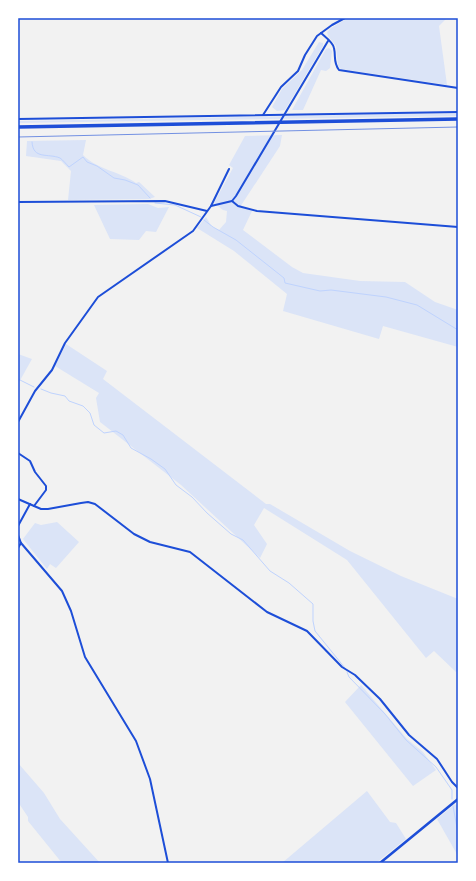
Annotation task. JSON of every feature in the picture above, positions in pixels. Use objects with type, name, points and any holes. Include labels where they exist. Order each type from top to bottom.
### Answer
[{"type":"highway","points":[[18,127],[458,119]]},
{"type":"street","points":[[263,115],[281,87],[298,71],[305,54],[316,36],[345,18]]},
{"type":"street","points":[[321,33],[334,47],[335,66],[339,70],[458,88]]},
{"type":"street","points":[[211,206],[232,201],[328,41]]},
{"type":"street","points":[[18,119],[458,112]]},
{"type":"street","points":[[18,422],[35,391],[52,370],[65,343],[100,296],[191,233],[211,206],[229,169]]},
{"type":"street","points":[[18,202],[165,201],[207,211]]},
{"type":"street","points":[[232,201],[238,206],[257,211],[458,226]]},
{"type":"street","points":[[18,453],[30,461],[35,472],[46,486],[46,490],[34,506]]},
{"type":"street","points":[[18,499],[41,509],[55,509],[88,502],[103,509],[134,534],[150,542],[190,552],[268,612],[307,631],[342,667],[355,675],[380,699],[409,735],[437,758],[452,782],[458,788]]},
{"type":"street","points":[[18,526],[30,504]]},
{"type":"street","points":[[18,537],[62,591],[71,611],[85,657],[136,741],[150,779],[168,863]]},
{"type":"street","points":[[18,548],[22,543]]},
{"type":"street","points":[[380,863],[458,798]]},
{"type":"shaded area","points":[[348,18],[447,18],[439,26],[447,85],[341,69],[338,66],[336,46],[328,36],[327,32]]},
{"type":"shaded area","points":[[319,42],[323,43],[323,46],[285,110],[277,111],[272,107],[282,89],[302,70]]},
{"type":"shaded area","points":[[329,48],[332,51],[330,68],[326,71],[321,70],[303,110],[292,110],[326,49]]},
{"type":"shaded area","points":[[458,113],[458,116],[18,123],[18,121]]},
{"type":"shaded area","points":[[282,135],[280,146],[240,207],[252,211],[243,230],[292,267],[303,273],[360,281],[405,282],[435,302],[458,310],[458,347],[383,326],[379,339],[283,311],[287,294],[234,251],[197,228],[206,217],[212,227],[219,230],[226,222],[227,211],[223,210],[214,203],[233,168],[229,165],[245,136]]},
{"type":"shaded area","points":[[86,140],[83,155],[89,160],[136,183],[139,182],[155,197],[149,199],[68,200],[71,171],[61,161],[26,156],[27,141]]},
{"type":"shaded area","points":[[148,204],[158,208],[169,207],[156,232],[146,231],[139,240],[110,239],[94,205]]},
{"type":"shaded area","points":[[66,344],[107,371],[103,379],[266,504],[270,504],[350,551],[401,576],[458,599],[458,670],[456,672],[434,651],[426,658],[347,560],[264,508],[254,525],[267,544],[260,558],[181,485],[100,422],[96,398],[99,393],[55,366]]},
{"type":"shaded area","points":[[18,354],[32,359],[18,384]]},
{"type":"shaded area","points":[[57,522],[79,542],[56,568],[50,564],[47,569],[23,539],[35,523],[41,525]]},
{"type":"shaded area","points":[[361,685],[407,739],[423,752],[436,770],[413,786],[345,702]]},
{"type":"shaded area","points":[[18,763],[44,793],[60,819],[100,863],[62,863],[28,821],[28,817],[18,802]]},
{"type":"shaded area","points":[[367,791],[390,822],[396,823],[406,839],[376,863],[282,863]]},
{"type":"shaded area","points":[[455,804],[458,807],[458,856],[437,819]]},
{"type":"waterway","points":[[32,142],[33,148],[38,154],[60,158],[69,167],[83,157],[87,162],[97,166],[114,178],[138,185],[150,198]]},
{"type":"waterway","points":[[155,203],[175,205],[201,217]]},
{"type":"waterway","points":[[204,220],[236,240],[284,278],[285,283],[320,291],[331,290],[386,297],[417,305],[458,330]]},
{"type":"waterway","points":[[18,379],[34,387]]},
{"type":"waterway","points":[[41,389],[65,396],[69,401],[83,406],[90,413],[94,425],[104,433],[116,431],[123,435],[131,448],[165,469],[176,485],[192,497],[207,513],[231,534],[243,540],[270,571],[289,583],[313,604],[313,621],[315,631],[345,668]]},
{"type":"waterway","points":[[347,672],[349,677],[385,714],[406,740],[436,767],[452,790],[452,799]]},
{"type":"waterway","points":[[453,806],[458,833]]},
{"type":"railway","points":[[18,137],[458,127]]}]
